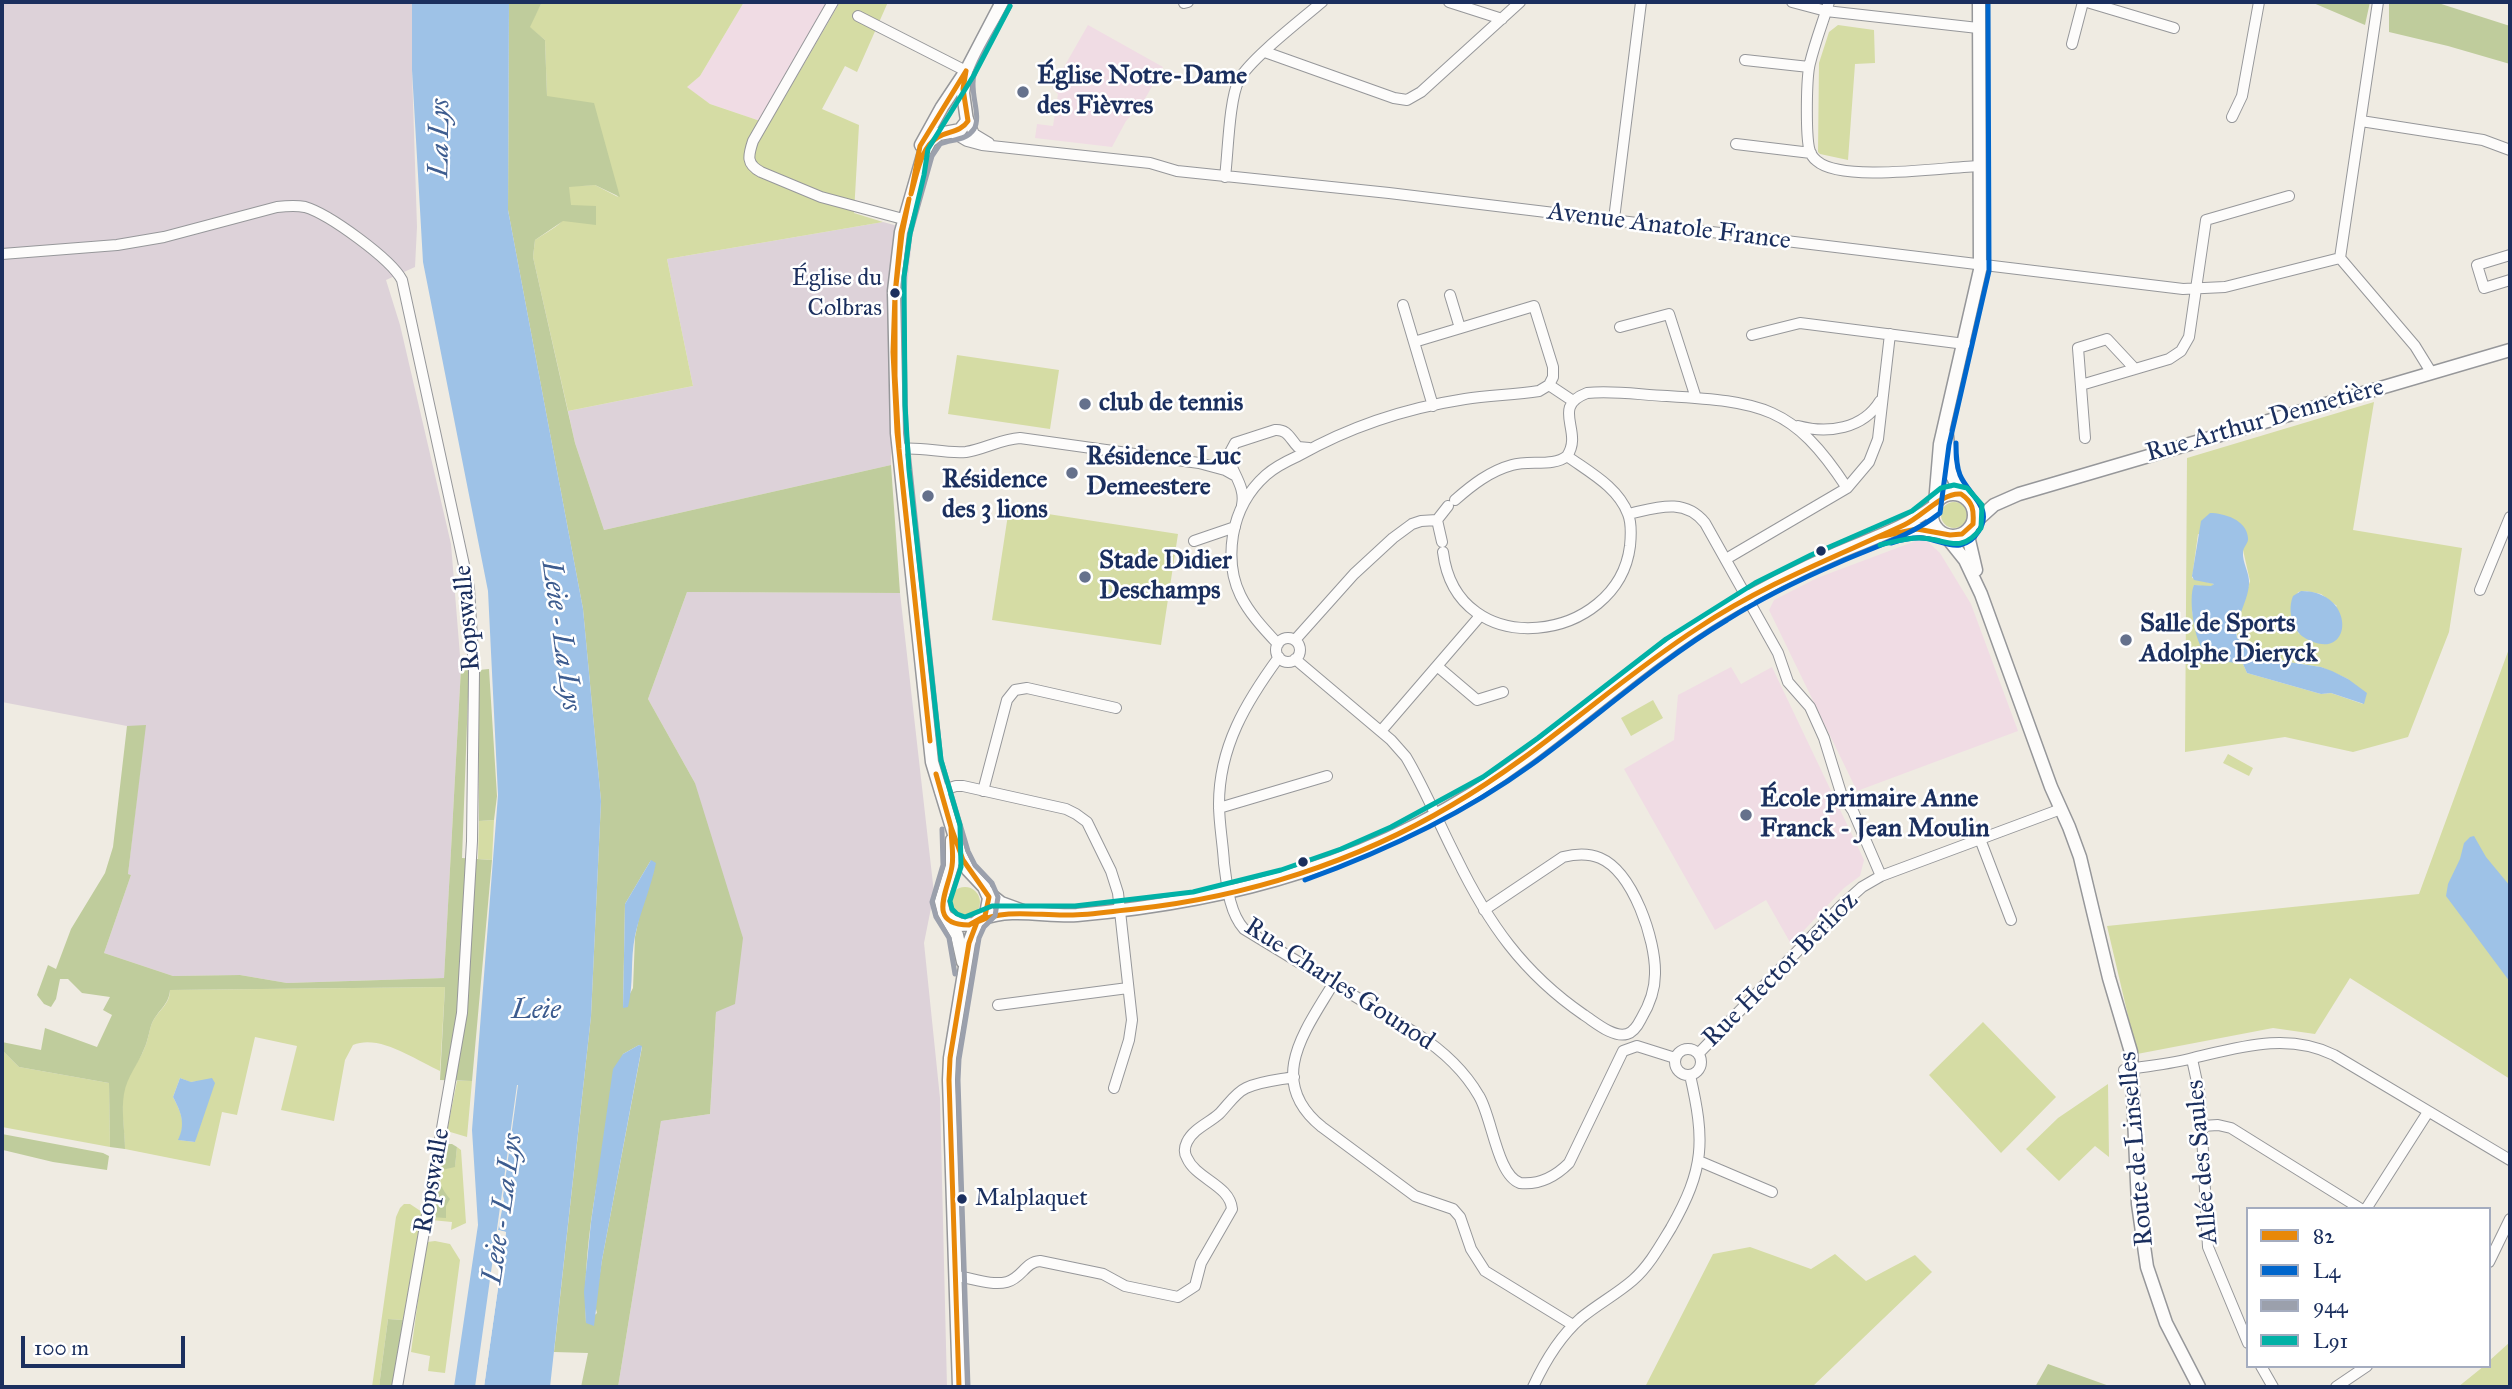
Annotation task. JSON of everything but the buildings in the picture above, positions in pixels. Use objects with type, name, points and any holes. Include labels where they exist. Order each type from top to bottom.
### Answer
[{"type":"street","points":[[833,2],[753,141],[749,161],[755,169],[821,197],[904,219]]},
{"type":"street","points":[[1002,2],[920,146],[897,256],[894,291],[898,449],[931,754],[940,791],[965,863],[978,881],[987,892],[1007,906],[1037,914]]},
{"type":"street","points":[[1225,177],[1236,87],[1244,72],[1322,2]]},
{"type":"street","points":[[1449,2],[1502,19]]},
{"type":"street","points":[[1265,52],[1394,98],[1407,100],[1422,92],[1520,2]]},
{"type":"street","points":[[1614,219],[1641,2]]},
{"type":"street","points":[[1791,2],[1978,28]]},
{"type":"street","points":[[1942,534],[1933,521],[1940,444],[1965,344],[1981,264],[1979,2]]},
{"type":"street","points":[[2072,44],[2085,2],[2174,28]]},
{"type":"street","points":[[2232,117],[2242,96],[2259,2]]},
{"type":"street","points":[[2378,2],[2340,258],[2406,335],[2431,372]]},
{"type":"street","points":[[1828,6],[1809,67],[1808,142],[1811,153],[1822,165],[1852,173],[1980,166]]},
{"type":"street","points":[[859,16],[965,71]]},
{"type":"street","points":[[1745,60],[1809,67]]},
{"type":"street","points":[[916,173],[930,141],[939,134],[962,129],[967,114],[963,93],[965,71]]},
{"type":"street","points":[[941,108],[955,102],[962,104],[975,135],[996,146]]},
{"type":"street","points":[[941,108],[940,124],[950,131]]},
{"type":"street","points":[[2361,121],[2483,140],[2510,150]]},
{"type":"street","name":"Avenue Anatole France","points":[[950,131],[974,144],[1150,163],[1177,171],[1614,219],[2195,289],[2225,287],[2340,258]]},
{"type":"street","points":[[1736,145],[1811,153]]},
{"type":"street","points":[[2081,385],[2172,357],[2183,349],[2190,333],[2206,220],[2289,196]]},
{"type":"street","name":"Ropswalle","points":[[2,254],[129,243],[164,237],[291,205],[307,208],[332,221],[382,257],[402,280],[469,588],[474,685],[472,841],[462,1013],[397,1387]]},
{"type":"street","points":[[2510,255],[2477,265],[2484,288],[2510,280]]},
{"type":"street","points":[[1450,295],[1460,328]]},
{"type":"street","points":[[1403,306],[1433,406]]},
{"type":"street","points":[[1240,510],[1259,482],[1273,469],[1313,447],[1381,420],[1433,406],[1477,397],[1539,391],[1549,385],[1553,377],[1553,366],[1534,306],[1414,342]]},
{"type":"street","points":[[1620,327],[1669,314],[1696,398]]},
{"type":"street","points":[[1752,335],[1800,323],[1965,344]]},
{"type":"street","points":[[1726,559],[1847,488],[1863,472],[1875,451],[1890,334]]},
{"type":"street","points":[[2085,438],[2078,348],[2107,339],[2134,369]]},
{"type":"street","name":"Rue Arthur Dennetière","points":[[1965,497],[1987,499],[2019,494],[2510,350]]},
{"type":"street","points":[[1549,385],[1573,401]]},
{"type":"street","points":[[1295,640],[1354,574],[1412,524],[1437,520],[1452,503],[1483,479],[1512,465],[1532,461],[1558,461],[1567,456],[1574,439],[1568,414],[1573,401],[1581,395],[1593,392],[1696,398],[1746,404],[1776,414],[1791,423],[1817,446],[1847,488]]},
{"type":"street","points":[[1791,423],[1820,429],[1855,424],[1870,415],[1882,396]]},
{"type":"street","points":[[1878,537],[1921,529],[1960,536],[1972,526],[1974,508],[1955,485],[1949,468],[1947,418]]},
{"type":"street","points":[[1199,463],[1217,459],[1238,441],[1275,429],[1285,431],[1297,447],[1313,447]]},
{"type":"street","points":[[898,449],[964,452],[1020,438],[1199,463],[1225,470],[1250,485],[1259,482]]},
{"type":"street","points":[[1287,461],[1293,454],[1291,438]]},
{"type":"street","points":[[1229,451],[1243,493],[1235,527],[1232,559],[1236,587],[1245,606],[1278,644]]},
{"type":"street","points":[[1437,520],[1450,583],[1462,601],[1480,616],[1509,626],[1530,629],[1566,621],[1596,604],[1617,582],[1627,560],[1631,535],[1628,514],[1612,490],[1567,456]]},
{"type":"street","name":"Rue Arthur Dennetière","points":[[1972,526],[1990,508],[2019,494]]},
{"type":"street","points":[[948,918],[960,925],[993,915],[1066,915],[1188,902],[1302,872],[1344,857],[1435,814],[1508,770],[1671,646],[1747,597],[1814,563],[1919,517],[1948,495],[1965,497]]},
{"type":"street","points":[[1628,514],[1669,506],[1685,508],[1697,514],[1705,523],[1780,657],[1788,682],[1806,701],[1823,735],[1841,793],[1853,811],[1881,876]]},
{"type":"street","points":[[2480,590],[2510,517]]},
{"type":"street","name":"Route de Linselles","points":[[1972,526],[1970,543],[1981,594]]},
{"type":"street","points":[[1194,541],[1235,527]]},
{"type":"street","name":"Route de Linselles","points":[[1942,534],[1965,560],[1981,594],[2077,849],[2111,986],[2128,1069],[2138,1204],[2145,1257],[2166,1323],[2199,1387]]},
{"type":"street","points":[[1381,731],[1480,616]]},
{"type":"street","points":[[1283,639],[1295,640],[1300,650],[1295,659],[1285,661],[1279,657],[1276,651],[1278,644],[1283,639]]},
{"type":"street","name":"Rue Charles Gounod","points":[[1279,657],[1250,697],[1234,730],[1223,771],[1219,808],[1229,893],[1236,917],[1244,929],[1424,1038],[1458,1068],[1484,1105],[1503,1165],[1515,1181],[1526,1184],[1543,1180],[1569,1163],[1623,1051],[1637,1045],[1675,1058]]},
{"type":"street","points":[[1295,659],[1381,731],[1406,757],[1484,910],[1522,963],[1556,995],[1605,1029],[1620,1035],[1633,1031],[1653,994],[1654,956],[1637,903],[1624,880],[1609,864],[1591,856],[1563,857],[1484,910]]},
{"type":"street","points":[[1437,666],[1477,700],[1503,692]]},
{"type":"street","points":[[983,791],[1007,700],[1015,691],[1027,688],[1116,708]]},
{"type":"street","points":[[1219,808],[1327,776]]},
{"type":"street","points":[[940,791],[956,786],[1066,810],[1083,818],[1092,828],[1115,883],[1128,988],[1131,1030],[1114,1088]]},
{"type":"street","name":"Rue Hector Berlioz","points":[[1699,1054],[1862,887],[1881,876],[2061,809]]},
{"type":"street","points":[[951,826],[952,866],[941,904],[960,943],[964,979]]},
{"type":"street","points":[[1980,839],[2011,920]]},
{"type":"street","points":[[944,889],[959,878],[978,881]]},
{"type":"street","points":[[959,1387],[948,1080],[969,943],[989,906],[987,892]]},
{"type":"street","points":[[1333,984],[1298,1045],[1293,1063],[1302,1103],[1319,1124],[1415,1196],[1457,1212],[1471,1249],[1485,1271],[1573,1325]]},
{"type":"street","points":[[998,1005],[1128,988]]},
{"type":"street","points":[[2128,1069],[2192,1059],[2262,1043],[2288,1042],[2309,1045],[2334,1055],[2510,1160]]},
{"type":"street","points":[[1685,1048],[1699,1054],[1701,1065],[1698,1071],[1690,1075],[1679,1071],[1675,1064],[1678,1052],[1685,1048]]},
{"type":"street","name":"Allée des Saules","points":[[2192,1059],[2200,1096],[2208,1247],[2246,1338]]},
{"type":"street","name":"Route de Linselles","points":[[2128,1069],[2129,1190],[2134,1239],[2157,1322],[2191,1387]]},
{"type":"street","points":[[1533,1387],[1550,1353],[1573,1325],[1631,1282],[1649,1263],[1688,1196],[1699,1161],[1701,1130],[1690,1075]]},
{"type":"street","points":[[956,1276],[991,1283],[1008,1282],[1031,1263],[1040,1261],[1100,1273],[1122,1285],[1167,1296],[1178,1297],[1186,1294],[1196,1283],[1201,1263],[1233,1209],[1225,1194],[1191,1164],[1185,1148],[1189,1139],[1244,1089],[1294,1077]]},
{"type":"street","points":[[2365,1207],[2428,1112]]},
{"type":"street","points":[[2202,1126],[2231,1128],[2361,1207]]},
{"type":"street","points":[[1699,1161],[1772,1192]]},
{"type":"street","points":[[2491,1258],[2510,1219]]},
{"type":"street","points":[[2262,1368],[2273,1387]]},
{"type":"street","points":[[2336,1387],[2364,1368]]},
{"type":"shaded area","points":[[2,2],[412,2],[417,227],[415,267],[386,280],[400,325],[451,544],[461,668],[444,978],[287,983],[240,975],[173,976],[104,953],[131,875],[128,874],[145,726],[127,726],[2,702]]},
{"type":"shaded area","points":[[744,2],[840,2],[769,124],[710,104],[686,87],[700,76]]},
{"type":"shaded area","points":[[1088,25],[1163,67],[1142,104],[1126,121],[1112,147],[1035,138],[1037,124],[1053,126],[1058,94],[1052,88]]},
{"type":"shaded area","points":[[883,222],[913,230],[905,306],[891,305],[891,465],[604,530],[575,443],[568,411],[693,386],[667,259]]},
{"type":"shaded area","points":[[1921,539],[1940,553],[1971,604],[2018,731],[1857,791],[1769,610],[1774,600],[1817,578]]},
{"type":"shaded area","points":[[687,592],[900,593],[934,893],[924,943],[940,1098],[947,1387],[618,1387],[661,1121],[710,1114],[716,1012],[695,783],[648,699]]},
{"type":"shaded area","name":"École primaire Anne Franck - Jean Moulin","points":[[1731,667],[1741,684],[1772,667],[1864,860],[1860,876],[1844,888],[1791,944],[1766,900],[1715,930],[1624,769],[1674,740],[1678,695]]},
{"type":"green space","points":[[509,2],[542,2],[530,27],[545,40],[547,96],[594,103],[620,197],[595,185],[569,187],[571,205],[596,206],[596,225],[563,221],[535,240],[533,257],[575,443],[604,530],[891,465],[900,593],[687,592],[648,699],[695,783],[743,938],[735,1004],[716,1012],[710,1114],[661,1121],[618,1387],[581,1387],[588,1353],[554,1352],[591,1016],[601,801],[583,609],[508,210]],"holes":[[[651,860],[635,937],[633,988],[623,1007],[625,904]],[[639,1045],[642,1047],[602,1260],[595,1305],[597,1313],[586,1323],[587,1255],[603,1154],[623,1054]]]},
{"type":"green space","points":[[542,2],[744,2],[700,76],[687,87],[710,104],[769,124],[840,2],[888,2],[857,72],[845,66],[822,109],[859,125],[854,213],[883,222],[667,259],[693,386],[568,411],[533,257],[535,240],[558,225],[567,214],[568,186],[595,185],[618,197],[547,97],[545,40],[529,27]]},
{"type":"green space","points":[[2311,2],[2370,2],[2365,25]]},
{"type":"green space","points":[[2389,2],[2435,2],[2510,26],[2510,64],[2389,32]]},
{"type":"green space","points":[[1838,25],[1874,30],[1875,63],[1855,64],[1848,160],[1818,152],[1819,63],[1829,32]]},
{"type":"green space","points":[[957,355],[1059,370],[1050,429],[948,414]]},
{"type":"green space","points":[[2374,402],[2353,530],[2462,548],[2449,632],[2408,737],[2353,752],[2285,737],[2185,752],[2187,458]],"holes":[[[2198,534],[2243,550],[2250,581],[2237,624],[2237,638],[2270,657],[2321,667],[2348,679],[2363,704],[2331,693],[2321,694],[2247,673],[2243,664],[2196,628],[2192,612],[2194,585],[2211,587],[2214,584],[2192,578]],[[2298,592],[2321,594],[2337,606],[2299,634],[2291,616]]]},
{"type":"green space","points":[[1954,502],[1963,506],[1967,515],[1963,524],[1954,528],[1945,524],[1941,515],[1945,506]]},
{"type":"green space","name":"Stade Didier Deschamps","points":[[1009,508],[1178,534],[1161,645],[992,620]]},
{"type":"green space","points":[[2510,646],[2510,1079],[2350,978],[2315,1034],[2273,1028],[2137,1054],[2107,926],[2419,894]]},
{"type":"green space","points":[[461,668],[469,670],[462,858],[492,860],[472,1081],[440,1080],[445,987],[170,990],[168,1000],[152,1023],[142,1055],[125,1088],[125,1149],[110,1147],[109,1083],[19,1067],[2,1050],[2,1042],[41,1050],[45,1028],[97,1047],[112,1015],[103,1010],[110,997],[82,993],[68,979],[60,979],[56,999],[51,1007],[44,1004],[37,995],[48,965],[56,969],[71,929],[105,873],[113,847],[127,726],[146,725],[128,874],[131,875],[104,953],[173,976],[240,975],[287,983],[444,978]]},
{"type":"green space","points":[[489,669],[497,796],[494,820],[479,821],[479,670]]},
{"type":"green space","points":[[1653,700],[1663,718],[1631,736],[1621,718]]},
{"type":"green space","points":[[2228,754],[2253,768],[2249,776],[2223,763]]},
{"type":"green space","points":[[494,820],[492,860],[478,859],[479,821]]},
{"type":"green space","points":[[965,887],[976,891],[980,902],[976,913],[965,917],[954,913],[950,902],[954,891]]},
{"type":"green space","points":[[445,987],[440,1071],[386,1045],[353,1045],[345,1060],[334,1121],[281,1110],[297,1046],[255,1037],[237,1115],[222,1112],[210,1166],[125,1149],[125,1086],[145,1046],[152,1023],[168,1000],[170,990]],"holes":[[[180,1078],[190,1082],[203,1081],[195,1142],[179,1140],[182,1118],[173,1097]]]},
{"type":"green space","points":[[1983,1022],[2056,1097],[2001,1153],[1929,1075]]},
{"type":"green space","points":[[2,1050],[19,1067],[109,1083],[110,1147],[2,1127]]},
{"type":"green space","points":[[457,1081],[472,1081],[467,1137],[447,1131]]},
{"type":"green space","points":[[2108,1084],[2109,1157],[2095,1146],[2059,1181],[2026,1149],[2058,1118]]},
{"type":"green space","points":[[2,1134],[103,1153],[109,1156],[107,1170],[53,1162],[3,1150]]},
{"type":"green space","points":[[446,1144],[457,1147],[455,1167],[442,1170],[440,1178],[450,1199],[446,1206],[446,1218],[431,1217],[442,1151]]},
{"type":"green space","points":[[457,1147],[461,1150],[466,1223],[451,1230],[452,1222],[431,1220],[431,1217],[446,1217],[441,1176],[442,1170],[455,1166]]},
{"type":"green space","points":[[404,1204],[410,1204],[422,1212],[403,1320],[388,1319],[379,1387],[372,1387],[396,1217]]},
{"type":"green space","points":[[427,1242],[450,1244],[460,1260],[445,1373],[428,1371],[430,1356],[411,1352],[425,1248]]},
{"type":"green space","points":[[1750,1247],[1811,1269],[1835,1254],[1866,1281],[1915,1255],[1932,1272],[1812,1387],[1645,1387],[1713,1254]]},
{"type":"green space","points":[[388,1319],[403,1320],[392,1387],[379,1387]]},
{"type":"green space","points":[[2510,1342],[2510,1387],[2458,1387],[2482,1368],[2491,1368],[2491,1359]]},
{"type":"green space","points":[[2048,1364],[2112,1387],[2035,1387]]},
{"type":"water","name":"Leie","points":[[412,2],[509,2],[508,210],[583,609],[601,801],[591,1016],[550,1387],[484,1387],[506,1232],[498,1230],[518,1085],[476,1387],[454,1387],[478,1225],[472,1130],[498,795],[488,591],[423,262],[412,70]]},
{"type":"water","points":[[2210,513],[2234,519],[2244,526],[2247,532],[2248,540],[2243,556],[2249,584],[2237,624],[2237,638],[2270,657],[2321,667],[2348,679],[2367,693],[2364,704],[2331,693],[2321,694],[2247,673],[2243,664],[2224,661],[2206,653],[2198,640],[2193,620],[2192,591],[2194,585],[2214,584],[2194,580],[2192,576],[2201,521]]},
{"type":"water","points":[[2301,591],[2319,594],[2332,601],[2342,623],[2341,634],[2335,641],[2325,644],[2311,641],[2297,630],[2291,615],[2291,604],[2293,596]]},
{"type":"water","points":[[2474,836],[2486,857],[2510,886],[2510,982],[2446,896],[2464,843]]},
{"type":"water","points":[[651,860],[656,863],[635,936],[628,1007],[623,1008],[625,904]]},
{"type":"water","points":[[642,1046],[602,1260],[594,1326],[586,1323],[584,1292],[613,1069],[623,1054]]},
{"type":"water","points":[[180,1078],[191,1082],[212,1078],[215,1083],[195,1142],[178,1140],[182,1118],[173,1097]]},
{"type":"pier","points":[[518,1085],[498,1230],[506,1232],[484,1387],[475,1387]],"holes":[[[500,1234],[502,1235],[480,1387]]]},
{"type":"transit line","name":"L4","points":[[1305,880],[1393,844],[1478,800],[1556,747],[1701,636],[1754,604],[1840,562],[1905,535],[1940,513],[1949,445],[1989,271],[1988,2]]},
{"type":"transit line","name":"944","points":[[968,1387],[959,1059],[979,938],[984,927],[995,916],[998,897],[992,883],[975,865],[968,851],[941,760],[906,432],[903,284],[910,234],[932,156],[940,144],[963,138],[974,129],[977,117],[974,75],[985,49],[1010,6]]},
{"type":"transit line","name":"L91","points":[[1010,6],[974,75],[928,149],[904,277],[905,405],[909,470],[941,760],[960,825],[961,867],[950,901],[957,914],[965,917],[992,906],[1075,906],[1193,892],[1281,870],[1341,849],[1391,827],[1483,777],[1666,639],[1755,583],[1811,555],[1912,511],[1941,488],[1954,485],[1967,488],[1982,505],[1981,528],[1966,541],[1952,544],[1914,538],[1880,545]]},
{"type":"transit line","name":"82","points":[[911,194],[920,146],[966,71]]},
{"type":"transit line","name":"82","points":[[911,194],[927,148],[938,137],[958,129],[968,121],[963,89],[966,71]]},
{"type":"transit line","name":"82","points":[[895,294],[901,232],[909,199]]},
{"type":"transit line","name":"82","points":[[895,294],[909,199]]},
{"type":"transit line","name":"82","points":[[895,294],[895,376],[899,449],[930,741]]},
{"type":"transit line","name":"82","points":[[895,294],[893,352],[897,432],[930,741]]},
{"type":"transit line","name":"L4","points":[[1891,543],[1919,538],[1960,545],[1976,534],[1982,523],[1982,509],[1960,475],[1956,443]]},
{"type":"transit line","name":"82","points":[[959,1387],[949,1080],[950,1058],[969,943],[977,922],[999,915],[1094,914],[1218,896],[1299,874],[1378,844],[1452,805],[1516,764],[1667,649],[1723,612],[1799,572],[1904,525],[1954,494],[1961,494],[1972,507],[1973,524],[1962,534],[1950,535],[1917,529],[1878,537]]},
{"type":"transit line","name":"82","points":[[936,774],[951,827]]},
{"type":"transit line","name":"82","points":[[936,774],[951,827]]},
{"type":"transit line","name":"82","points":[[951,827],[963,860],[989,897],[985,916],[969,925],[947,919],[943,912],[944,895],[953,861],[951,827]]},
{"type":"transit line","name":"944","points":[[942,829],[943,865],[932,902],[936,917],[949,938],[955,974]]},
{"type":"place","name":"Église Notre-Dame des Fièvres","points":[[1023,92]]},
{"type":"place","name":"Église du Colbras","points":[[895,293]]},
{"type":"place","name":"club de tennis","points":[[1085,404]]},
{"type":"place","name":"Résidence Luc Demeestere","points":[[1072,473]]},
{"type":"place","name":"Résidence des 3 lions","points":[[928,496]]},
{"type":"place","name":"Stade Didier Deschamps","points":[[1085,577]]},
{"type":"place","name":"Salle de Sports Adolphe Dieryck","points":[[2126,640]]},
{"type":"place","name":"École primaire Anne Franck - Jean Moulin","points":[[1746,815]]},
{"type":"place","name":"Malplaquet","points":[[962,1199]]},
{"type":"water label","name":"La Lys","points":[[441,138]]},
{"type":"water label","name":"Leie - La Lys","points":[[560,636]]},
{"type":"water label","name":"Leie - La Lys","points":[[504,1209]]}]
